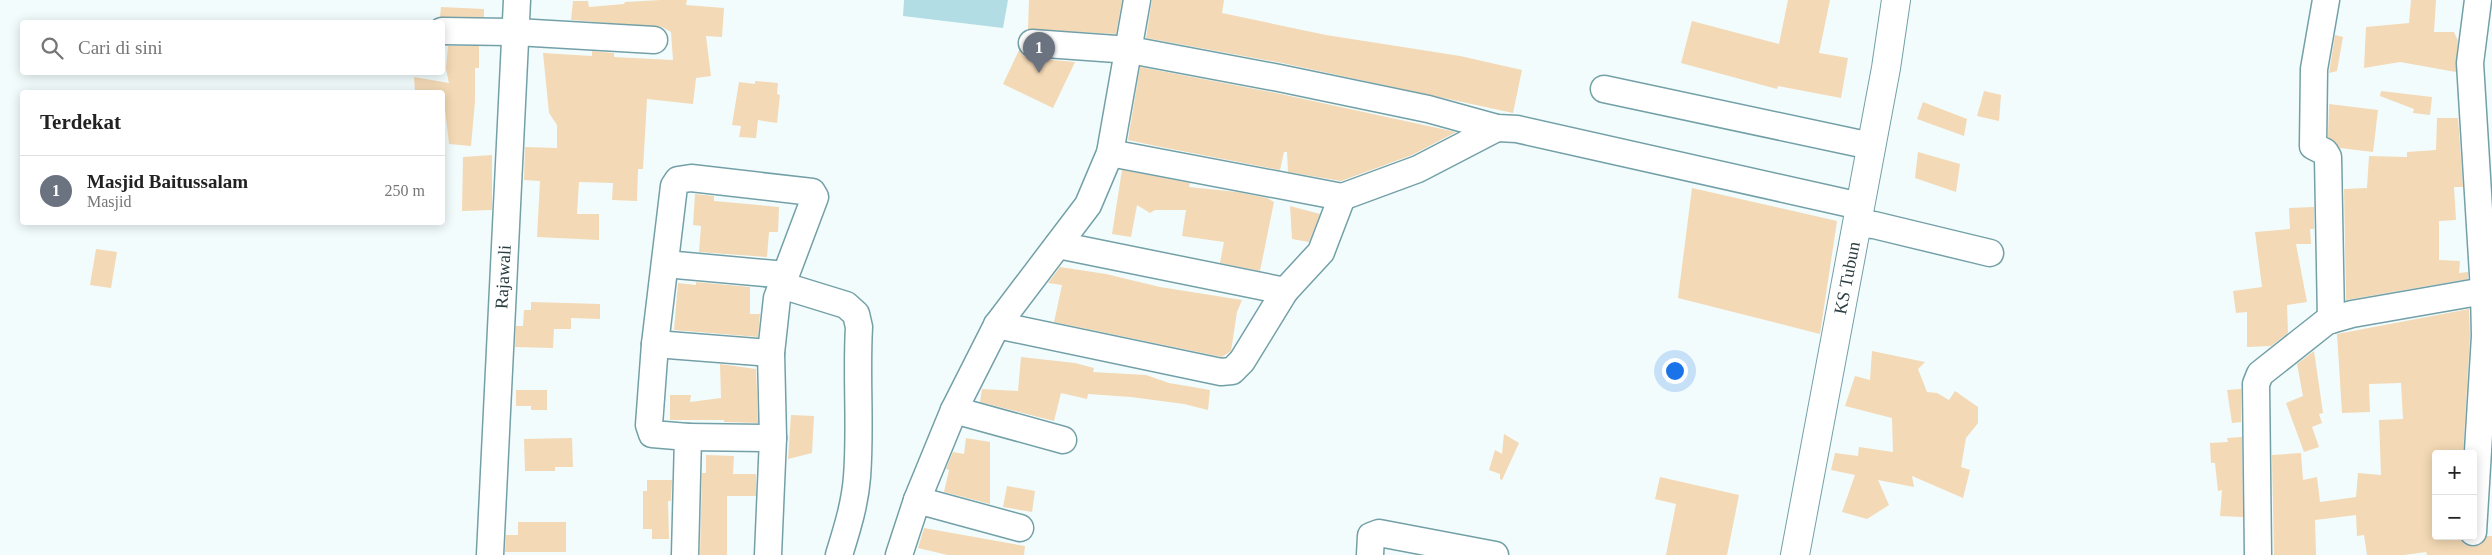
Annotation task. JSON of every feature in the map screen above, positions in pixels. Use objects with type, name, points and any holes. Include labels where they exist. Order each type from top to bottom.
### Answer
[{"type":"main road","name":"KS Tubun","points":[[1795,555],[1872,146],[1896,0]]},
{"type":"street","name":"Rajawali","points":[[490,555],[517,0]]},
{"type":"street","points":[[899,555],[917,500],[954,410],[997,325],[1088,205],[1110,153],[1138,0]]},
{"type":"street","points":[[2326,0],[2314,69],[2313,146],[2324,152],[2328,157],[2331,320]]},
{"type":"street","points":[[2476,495],[2488,337],[2470,63],[2481,12]]},
{"type":"street","points":[[445,31],[516,32],[654,40]]},
{"type":"street","points":[[1032,44],[1130,50],[1419,107],[1497,128],[1517,129],[1859,215],[1874,225],[1990,253]]},
{"type":"street","points":[[1604,89],[1872,146]]},
{"type":"street","points":[[1110,153],[1342,197],[1418,169],[1497,128]]},
{"type":"street","points":[[768,555],[773,438],[771,353],[777,298],[815,200],[814,193],[705,178],[683,178],[678,180],[674,186],[655,344],[650,429],[652,434],[688,438],[773,438]]},
{"type":"street","points":[[997,325],[1220,372],[1232,371],[1242,361],[1285,291],[1321,252],[1342,197]]},
{"type":"street","points":[[1058,245],[1285,291]]},
{"type":"street","points":[[665,264],[784,280],[846,305],[856,314],[859,327],[860,406],[857,477],[853,508],[839,555]]},
{"type":"street","points":[[2258,555],[2256,384],[2260,374],[2317,328],[2331,320],[2352,314],[2484,291]]},
{"type":"street","points":[[655,344],[771,353]]},
{"type":"street","points":[[954,410],[1063,440]]},
{"type":"street","points":[[685,555],[688,438]]},
{"type":"street","points":[[917,500],[1020,528]]},
{"type":"street","points":[[1370,555],[1371,536],[1379,533],[1495,555]]},
{"type":"street","points":[[2472,555],[2473,540]]},
{"type":"shaded area","points":[[904,0],[1008,0],[1003,28],[903,16]]},
{"type":"building","points":[[661,0],[687,0],[686,5],[724,8],[722,37],[706,36],[711,76],[696,78],[693,104],[647,99],[643,169],[638,169],[637,201],[612,200],[613,183],[579,182],[577,214],[599,214],[599,240],[537,237],[540,181],[524,180],[525,147],[557,148],[557,125],[549,113],[543,53],[592,56],[592,51],[614,53],[614,57],[673,60],[671,32],[662,27],[571,20],[573,1],[588,1],[589,7]]},
{"type":"building","points":[[1029,0],[1122,0],[1116,34],[1028,29]]},
{"type":"building","points":[[1152,0],[1224,0],[1222,13],[1326,35],[1460,56],[1522,70],[1513,113],[1282,63],[1146,38]]},
{"type":"building","points":[[1788,0],[1830,0],[1819,53],[1848,58],[1841,98],[1778,86],[1777,89],[1681,63],[1692,21],[1779,44]]},
{"type":"building","points":[[2411,0],[2436,0],[2434,32],[2454,32],[2458,41],[2456,72],[2400,62],[2364,68],[2366,27],[2409,23]]},
{"type":"building","points":[[441,7],[484,9],[484,17],[440,17]]},
{"type":"building","points":[[2335,35],[2343,37],[2337,71],[2329,73]]},
{"type":"building","points":[[448,46],[479,46],[479,68],[475,68],[475,101],[471,146],[449,144],[445,90],[415,90],[414,77],[449,83],[446,69]]},
{"type":"building","points":[[1019,50],[1023,55],[1030,58],[1075,62],[1053,108],[1003,84]]},
{"type":"building","points":[[1140,67],[1276,93],[1456,132],[1412,155],[1341,181],[1288,172],[1287,152],[1284,152],[1280,170],[1156,146],[1128,140]]},
{"type":"building","points":[[755,81],[778,83],[777,94],[780,95],[777,123],[758,120],[756,138],[739,137],[741,126],[732,125],[739,82],[755,84]]},
{"type":"building","points":[[1984,91],[2001,95],[1999,121],[1977,116]]},
{"type":"building","points":[[2381,91],[2432,97],[2430,115],[2413,113],[2414,109],[2380,96]]},
{"type":"building","points":[[1923,102],[1967,119],[1964,136],[1917,119]]},
{"type":"building","points":[[2329,104],[2378,110],[2373,152],[2340,148],[2328,137]]},
{"type":"building","points":[[2437,118],[2458,118],[2463,187],[2454,187],[2456,220],[2439,221],[2439,260],[2460,261],[2459,273],[2468,272],[2468,279],[2346,300],[2344,189],[2367,188],[2369,156],[2407,157],[2407,152],[2436,150]]},
{"type":"building","points":[[1918,152],[1960,164],[1956,192],[1915,178]]},
{"type":"building","points":[[492,155],[492,210],[462,211],[463,157]]},
{"type":"building","points":[[1122,170],[1190,183],[1189,187],[1237,192],[1267,198],[1274,202],[1260,271],[1220,263],[1224,242],[1182,236],[1186,210],[1155,210],[1150,213],[1137,205],[1131,237],[1112,234]]},
{"type":"building","points":[[1692,188],[1837,221],[1820,334],[1678,298]]},
{"type":"building","points":[[695,194],[714,196],[714,201],[779,207],[778,232],[769,232],[767,257],[699,252],[701,226],[693,225]]},
{"type":"building","points":[[1290,206],[1320,214],[1309,242],[1292,239]]},
{"type":"building","points":[[2314,207],[2314,229],[2310,229],[2311,244],[2296,244],[2307,302],[2287,305],[2288,333],[2271,346],[2247,347],[2247,312],[2236,313],[2233,291],[2262,287],[2255,232],[2290,229],[2289,208]]},
{"type":"building","points":[[96,249],[117,252],[111,288],[90,285]]},
{"type":"building","points":[[1060,267],[1106,274],[1160,287],[1242,300],[1237,312],[1231,351],[1222,357],[1054,322],[1062,285],[1048,283]]},
{"type":"building","points":[[696,282],[750,287],[750,314],[760,314],[758,337],[674,330],[678,283],[696,285]]},
{"type":"building","points":[[531,302],[600,304],[600,319],[571,318],[571,329],[554,329],[553,348],[515,347],[516,326],[523,326],[524,310],[531,310]]},
{"type":"building","points":[[2469,309],[2470,336],[2463,450],[2432,450],[2432,540],[2462,540],[2464,544],[2473,547],[2480,545],[2487,536],[2492,536],[2492,555],[2427,555],[2426,552],[2404,555],[2367,555],[2364,535],[2357,536],[2356,515],[2315,520],[2316,555],[2274,555],[2272,455],[2301,453],[2303,480],[2317,477],[2320,502],[2356,497],[2358,473],[2381,475],[2379,420],[2403,419],[2401,383],[2369,384],[2370,412],[2342,413],[2337,334]]},
{"type":"building","points":[[1872,351],[1925,362],[1918,369],[1927,392],[1937,393],[1949,400],[1955,391],[1978,407],[1978,423],[1966,438],[1961,467],[1970,470],[1963,498],[1912,476],[1914,487],[1878,480],[1889,505],[1867,519],[1842,512],[1855,475],[1831,470],[1835,453],[1858,456],[1859,447],[1893,452],[1892,418],[1845,406],[1855,376],[1870,380]]},
{"type":"building","points":[[2314,351],[2323,413],[2319,414],[2322,423],[2312,427],[2319,447],[2304,452],[2286,403],[2303,396],[2297,364]]},
{"type":"building","points":[[1021,357],[1075,363],[1094,368],[1093,372],[1146,375],[1169,383],[1210,390],[1208,410],[1184,404],[1131,397],[1088,394],[1087,399],[1061,393],[1054,421],[980,402],[982,389],[1018,391]]},
{"type":"building","points":[[720,364],[756,369],[758,423],[724,422],[724,420],[670,420],[670,395],[691,395],[690,402],[721,398]]},
{"type":"building","points":[[2241,389],[2241,422],[2232,423],[2227,390]]},
{"type":"building","points":[[516,390],[547,390],[547,410],[531,410],[531,406],[516,406]]},
{"type":"building","points":[[791,415],[814,416],[812,453],[788,459]]},
{"type":"building","points":[[1504,434],[1519,443],[1502,480],[1500,479],[1500,474],[1489,470],[1495,450],[1502,454]]},
{"type":"building","points":[[2242,437],[2243,517],[2220,516],[2222,490],[2218,491],[2215,463],[2211,463],[2210,443],[2228,442],[2227,438]]},
{"type":"building","points":[[572,438],[573,467],[555,467],[555,471],[525,471],[524,439]]},
{"type":"building","points":[[966,438],[990,442],[990,504],[944,492],[949,470],[946,469],[953,452],[964,454]]},
{"type":"building","points":[[706,455],[734,456],[733,474],[756,474],[756,496],[727,496],[727,555],[700,555],[702,473],[706,473]]},
{"type":"building","points":[[1660,477],[1739,495],[1727,555],[1666,555],[1676,504],[1655,499]]},
{"type":"building","points":[[647,480],[672,480],[671,501],[668,501],[669,539],[652,539],[652,529],[643,529],[643,491],[647,491]]},
{"type":"building","points":[[1007,486],[1035,491],[1032,512],[1003,507]]},
{"type":"building","points":[[518,522],[566,522],[566,552],[505,552],[506,535],[518,535]]},
{"type":"building","points":[[924,528],[1025,546],[1024,555],[948,555],[918,548]]},
{"type":"place","name":"Masjid Baitussalam","points":[[1039,73]]}]
